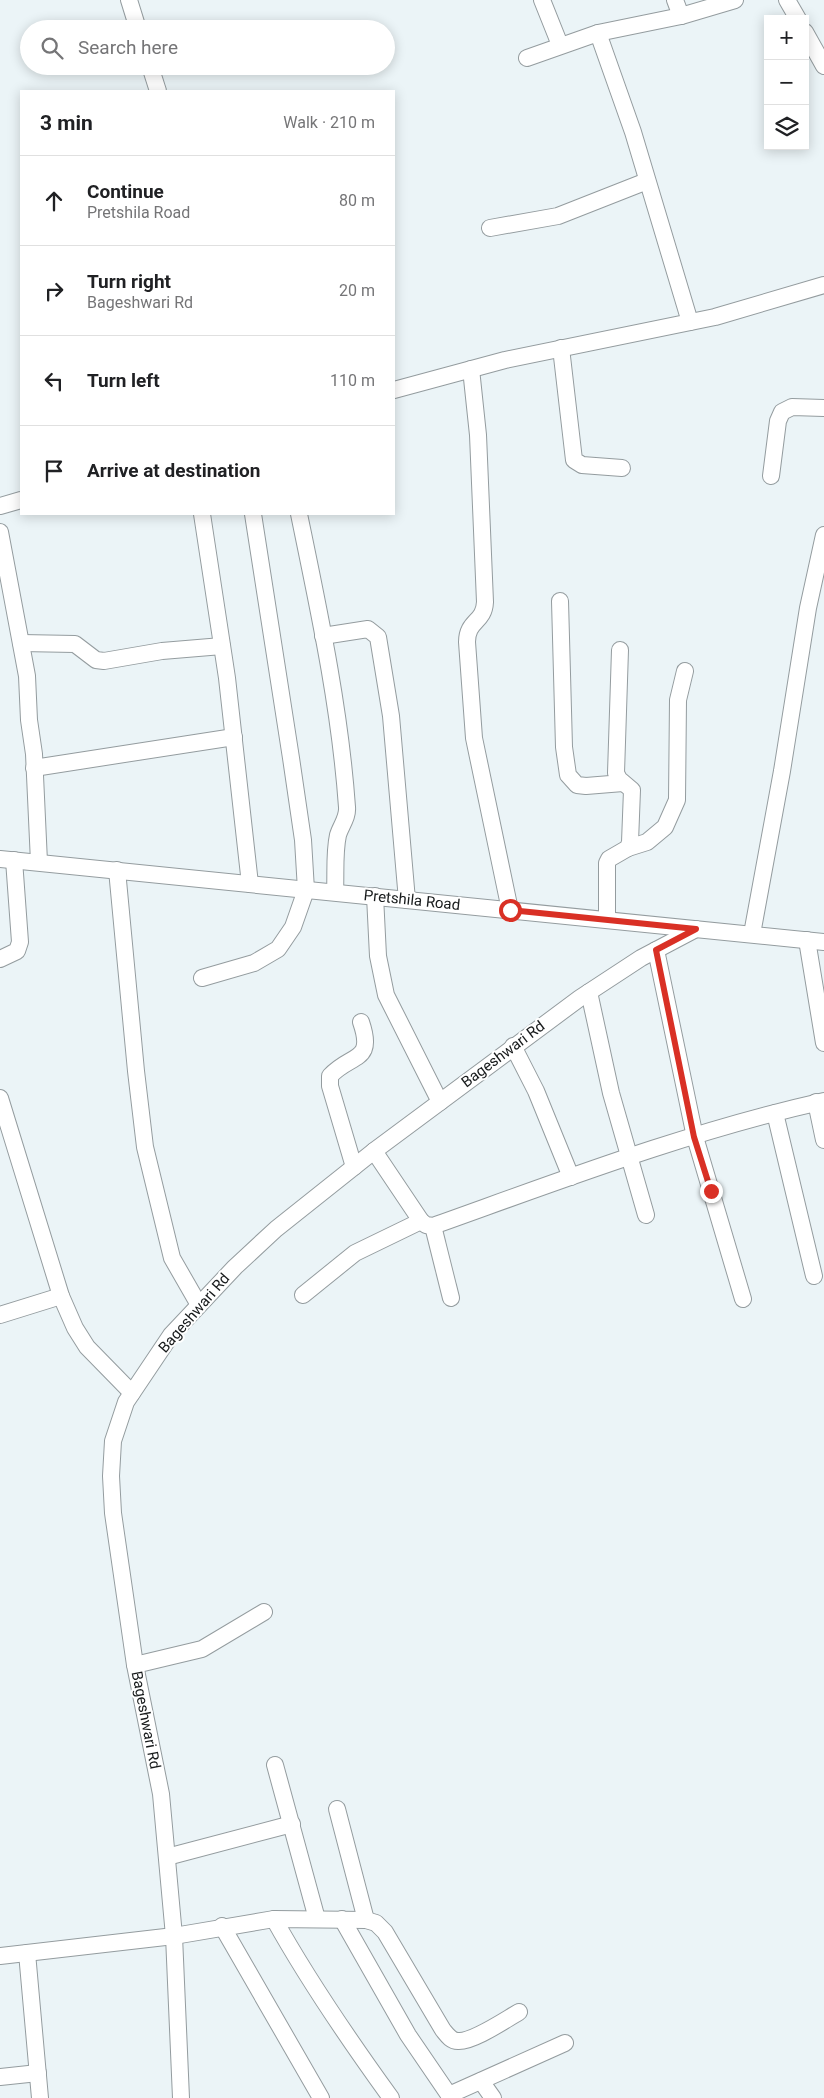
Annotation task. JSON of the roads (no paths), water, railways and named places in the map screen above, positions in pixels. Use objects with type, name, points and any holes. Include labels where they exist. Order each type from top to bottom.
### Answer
[{"type":"street","points":[[129,0],[135,20]]},
{"type":"street","points":[[542,0],[560,45]]},
{"type":"street","points":[[675,0],[681,16]]},
{"type":"street","points":[[527,58],[598,33],[681,16],[735,0]]},
{"type":"street","points":[[787,0],[796,15]]},
{"type":"street","points":[[598,33],[633,132],[690,322]]},
{"type":"street","points":[[809,39],[824,66]]},
{"type":"street","points":[[153,75],[158,90]]},
{"type":"street","points":[[490,228],[558,216],[648,180]]},
{"type":"street","points":[[395,390],[560,348],[715,317],[824,285]]},
{"type":"street","points":[[560,348],[574,460],[582,464],[622,468]]},
{"type":"street","points":[[472,369],[478,435],[485,602],[484,611],[467,631],[466,642],[474,738],[510,910]]},
{"type":"street","points":[[771,476],[778,421],[782,412],[792,407],[824,408]]},
{"type":"street","points":[[0,506],[20,500]]},
{"type":"street","points":[[202,515],[234,738],[250,884]]},
{"type":"street","points":[[202,978],[254,963],[278,949],[293,928],[306,890],[303,840],[292,758],[253,515]]},
{"type":"street","points":[[299,515],[324,636],[348,808],[347,817],[338,836],[335,892]]},
{"type":"street","points":[[0,532],[27,676],[34,768],[38,862]]},
{"type":"street","points":[[752,934],[782,771],[808,608],[824,534]]},
{"type":"street","points":[[560,601],[564,747],[568,776],[577,785],[623,783]]},
{"type":"street","points":[[324,636],[368,629],[378,636],[392,716],[407,900]]},
{"type":"street","points":[[22,643],[75,644],[96,660],[104,661],[162,651],[222,646]]},
{"type":"street","points":[[620,650],[616,766],[618,779],[632,790],[628,848]]},
{"type":"street","points":[[606,920],[607,863],[609,859],[628,848],[647,842],[665,827],[677,800],[678,700],[684,671]]},
{"type":"street","points":[[34,768],[234,738]]},
{"type":"street","points":[[0,959],[17,950],[20,942],[7,859]]},
{"type":"street","name":"Pretshila Road","points":[[7,859],[824,942]]},
{"type":"street","points":[[117,870],[145,1147],[172,1258],[199,1305]]},
{"type":"street","points":[[375,896],[378,956],[386,996],[440,1102]]},
{"type":"street","name":"Bageshwari Rd","points":[[181,2098],[174,1936],[161,1794],[135,1665],[113,1513],[111,1476],[113,1441],[126,1402],[171,1335],[235,1267],[276,1229],[374,1151],[513,1046],[589,992],[656,950],[696,929]]},
{"type":"street","points":[[807,940],[824,1043]]},
{"type":"street","points":[[656,950],[694,1137],[743,1299]]},
{"type":"street","points":[[589,992],[611,1093],[646,1215]]},
{"type":"street","points":[[354,1167],[330,1086],[330,1076],[336,1070],[361,1055],[366,1047],[366,1037],[361,1022]]},
{"type":"street","points":[[513,1046],[536,1091],[571,1177]]},
{"type":"street","points":[[0,1098],[61,1296],[75,1328],[87,1347],[132,1393]]},
{"type":"street","points":[[304,1296],[355,1252],[427,1223],[694,1137],[820,1101],[824,1140]]},
{"type":"street","points":[[775,1113],[814,1276]]},
{"type":"street","points":[[374,1151],[427,1223],[451,1298]]},
{"type":"street","points":[[0,1315],[61,1296]]},
{"type":"street","points":[[135,1665],[202,1649],[264,1612]]},
{"type":"street","points":[[275,1765],[317,1919]]},
{"type":"street","points":[[337,1809],[366,1920]]},
{"type":"street","points":[[167,1857],[292,1824]]},
{"type":"street","points":[[342,1918],[408,2035],[450,2097],[565,2043]]},
{"type":"street","points":[[0,1956],[174,1936],[222,1926],[274,1919],[342,1918],[366,1920],[376,1923],[385,1932],[443,2030],[451,2039],[459,2041],[472,2038],[518,2012]]},
{"type":"street","points":[[274,1919],[317,1993],[391,2098]]},
{"type":"street","points":[[222,1926],[321,2098]]},
{"type":"street","points":[[27,1953],[40,2098]]},
{"type":"street","points":[[0,2078],[38,2074]]},
{"type":"street","points":[[481,2081],[493,2098]]}]
